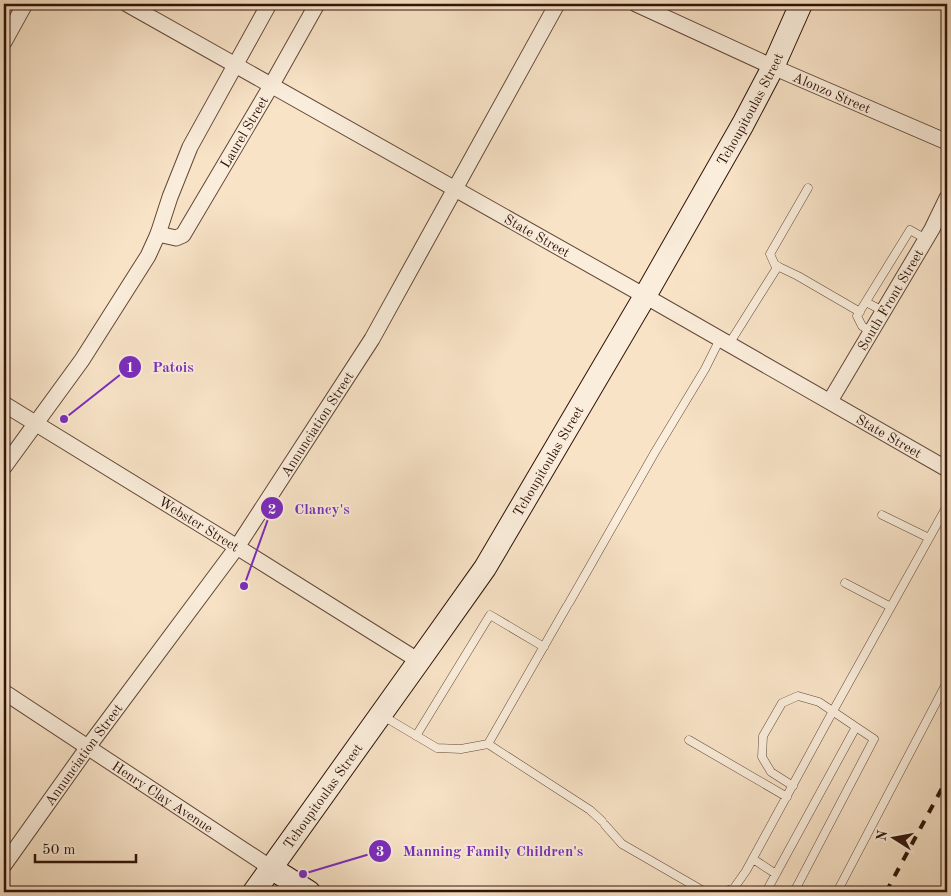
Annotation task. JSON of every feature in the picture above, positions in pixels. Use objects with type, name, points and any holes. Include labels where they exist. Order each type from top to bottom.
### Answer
[{"type":"street","points":[[4,42],[25,4]]},
{"type":"street","name":"State Street","points":[[127,4],[645,296],[947,469]]},
{"type":"street","points":[[4,467],[82,360],[148,256],[190,148],[269,4]]},
{"type":"street","name":"Laurel Street","points":[[158,234],[176,238],[183,235],[272,86],[317,4]]},
{"type":"street","name":"Alonzo Street","points":[[636,4],[773,67],[947,142]]},
{"type":"street","name":"Tchoupitoulas Street","points":[[254,892],[485,568],[645,296],[743,124],[773,67],[801,4]]},
{"type":"street","name":"Annunciation Street","points":[[4,865],[88,747],[237,547],[372,339],[456,189],[555,5]]},
{"type":"street","name":"South Front Street","points":[[830,401],[926,239],[947,198]]},
{"type":"street","name":"Webster Street","points":[[4,404],[419,661]]},
{"type":"street","name":"Henry Clay Avenue","points":[[4,692],[271,868]]},
{"type":"street","points":[[271,868],[297,887]]},
{"type":"lane","points":[[808,188],[770,254],[775,265],[798,276],[860,312]]},
{"type":"lane","points":[[871,332],[862,326],[857,316],[910,230],[926,239]]},
{"type":"lane","points":[[488,744],[654,452],[705,369],[778,266]]},
{"type":"lane","points":[[889,266],[905,275]]},
{"type":"lane","points":[[866,302],[883,311]]},
{"type":"lane","points":[[724,892],[734,888],[753,859],[947,506]]},
{"type":"lane","points":[[882,515],[929,538]]},
{"type":"lane","points":[[845,583],[891,607]]},
{"type":"lane","points":[[416,736],[490,615],[544,647]]},
{"type":"lane","points":[[837,892],[947,682]]},
{"type":"lane","points":[[793,786],[771,772],[762,757],[763,736],[782,704],[798,696],[819,702],[874,739],[794,892]]},
{"type":"lane","points":[[381,715],[437,748],[462,749],[488,744],[590,810],[622,844],[705,892]]},
{"type":"lane","points":[[766,892],[856,727]]},
{"type":"lane","points":[[689,740],[787,797]]},
{"type":"lane","points":[[753,859],[776,874]]},
{"type":"railway","points":[[886,892],[947,779]]},
{"type":"place","name":"Patois","points":[[64,419]]},
{"type":"place","name":"Clancy's","points":[[244,586]]},
{"type":"place","name":"Manning Family Children's","points":[[303,874]]}]
